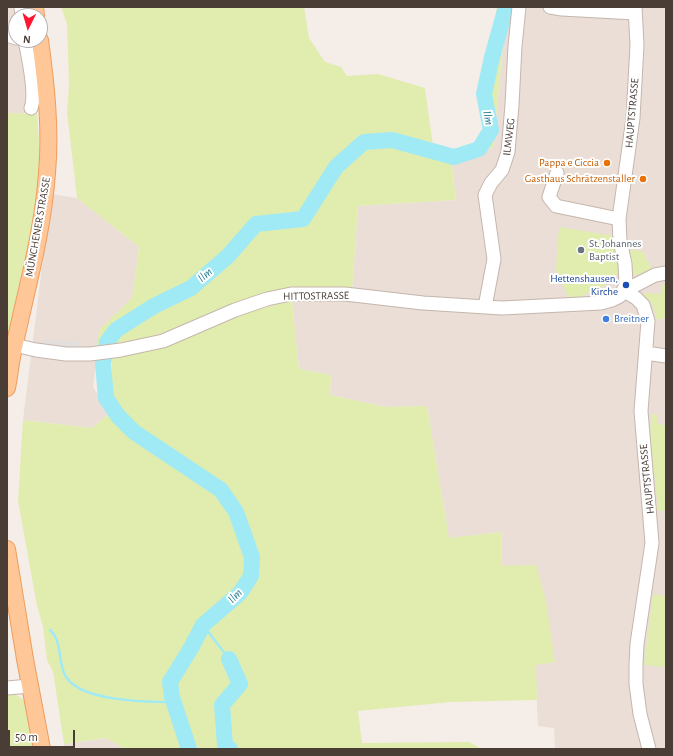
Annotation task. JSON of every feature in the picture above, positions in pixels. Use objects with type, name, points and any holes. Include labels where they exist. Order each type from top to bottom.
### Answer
[{"type":"main road","name":"MÜNCHENER STRASSE","points":[[7,388],[14,345],[39,235],[47,174],[49,150],[48,113],[41,48]]},
{"type":"main road","points":[[7,549],[42,749]]},
{"type":"street","name":"ILMWEG","points":[[485,307],[494,259],[485,195],[491,183],[502,170],[508,152],[519,7]]},
{"type":"street","points":[[550,7],[562,9],[635,10]]},
{"type":"street","name":"HAUPTSTRASSE","points":[[635,10],[637,45],[633,118],[619,219],[620,241],[626,279],[624,291],[636,298],[643,306],[646,313],[648,330],[641,411],[652,543],[637,644],[636,684],[640,714],[649,749]]},
{"type":"street","points":[[26,48],[33,93],[33,104],[31,108]]},
{"type":"street","points":[[557,173],[549,197],[556,206],[619,219]]},
{"type":"street","name":"HITTOSTRASSE","points":[[14,345],[66,354],[90,354],[121,350],[163,340],[235,310],[267,299],[291,294],[345,294],[423,303],[485,307],[520,307],[601,303],[620,296],[624,291],[655,275],[666,273]]},
{"type":"street","points":[[646,353],[666,356]]},
{"type":"street","points":[[7,688],[30,686]]},
{"type":"shaded area","points":[[7,7],[25,7],[8,8],[8,48],[31,48],[37,114],[7,113]]},
{"type":"shaded area","points":[[507,7],[666,7],[666,749],[555,749],[554,728],[538,726],[535,665],[555,662],[501,566],[502,532],[449,538],[427,406],[386,407],[330,395],[331,375],[299,369],[292,301],[293,289],[352,291],[358,206],[456,200],[452,165],[493,147]]},
{"type":"shaded area","points":[[51,194],[77,198],[139,247],[132,298],[100,329],[93,387],[110,413],[92,428],[23,420]]},
{"type":"shaded area","points":[[42,339],[79,342],[79,348],[41,345]]},
{"type":"shaded area","points":[[106,738],[125,749],[65,749],[64,744]]},
{"type":"green space","points":[[61,7],[304,7],[309,38],[325,62],[341,67],[347,76],[378,74],[425,88],[433,146],[449,152],[479,142],[486,130],[479,98],[497,7],[507,7],[493,147],[452,165],[456,200],[358,206],[352,291],[293,289],[153,336],[128,343],[96,347],[100,329],[132,298],[139,247],[77,198],[67,112],[69,85],[67,24]]},
{"type":"green space","points":[[7,113],[37,114],[41,171],[33,238],[7,360]]},
{"type":"green space","points":[[559,227],[613,236],[618,274],[608,280],[604,286],[570,301],[556,270]]},
{"type":"green space","points":[[635,250],[644,252],[646,261],[650,262],[651,273],[634,275],[628,251]]},
{"type":"green space","points":[[662,284],[666,287],[666,318],[657,320],[652,303],[644,296],[644,293],[661,294]]},
{"type":"green space","points":[[292,301],[299,369],[331,375],[330,395],[386,407],[427,406],[449,538],[502,532],[501,566],[536,565],[546,601],[555,662],[536,665],[537,700],[451,702],[358,711],[362,743],[469,742],[482,749],[125,749],[106,738],[64,744],[53,672],[47,660],[43,627],[37,606],[18,501],[23,420],[92,428],[110,413],[112,358],[186,339],[243,314]]},
{"type":"green space","points":[[652,414],[657,415],[658,424],[666,425],[666,510],[658,511],[650,430]]},
{"type":"green space","points":[[653,594],[666,596],[666,667],[644,665]]},
{"type":"green space","points":[[7,693],[18,696],[27,704],[36,749],[7,749]]},
{"type":"waterway","name":"Ilm","points":[[189,749],[172,697],[170,682],[203,625],[240,593],[251,576],[252,557],[236,512],[221,490],[134,432],[118,416],[106,398],[103,364],[107,342],[116,330],[154,306],[191,288],[228,256],[256,224],[303,219],[336,167],[364,142],[392,140],[454,157],[479,149],[491,130],[484,94],[492,57],[506,7]]},
{"type":"waterway","name":"Ilm","points":[[203,625],[229,659]]},
{"type":"waterway","points":[[50,630],[54,634],[58,645],[64,673],[71,683],[82,690],[113,698],[147,702],[174,702]]},
{"type":"waterway","name":"Ilm","points":[[229,659],[240,684],[222,705],[225,745],[230,749]]},
{"type":"place","name":"Pappa e Ciccia","points":[[607,163]]},
{"type":"place","name":"Gasthaus Schrätzenstaller","points":[[643,179]]},
{"type":"place","name":"St. Johannes Baptist","points":[[581,250]]},
{"type":"place","name":"Hettenshausen, Kirche","points":[[626,285]]},
{"type":"place","name":"Breitner","points":[[606,319]]}]
